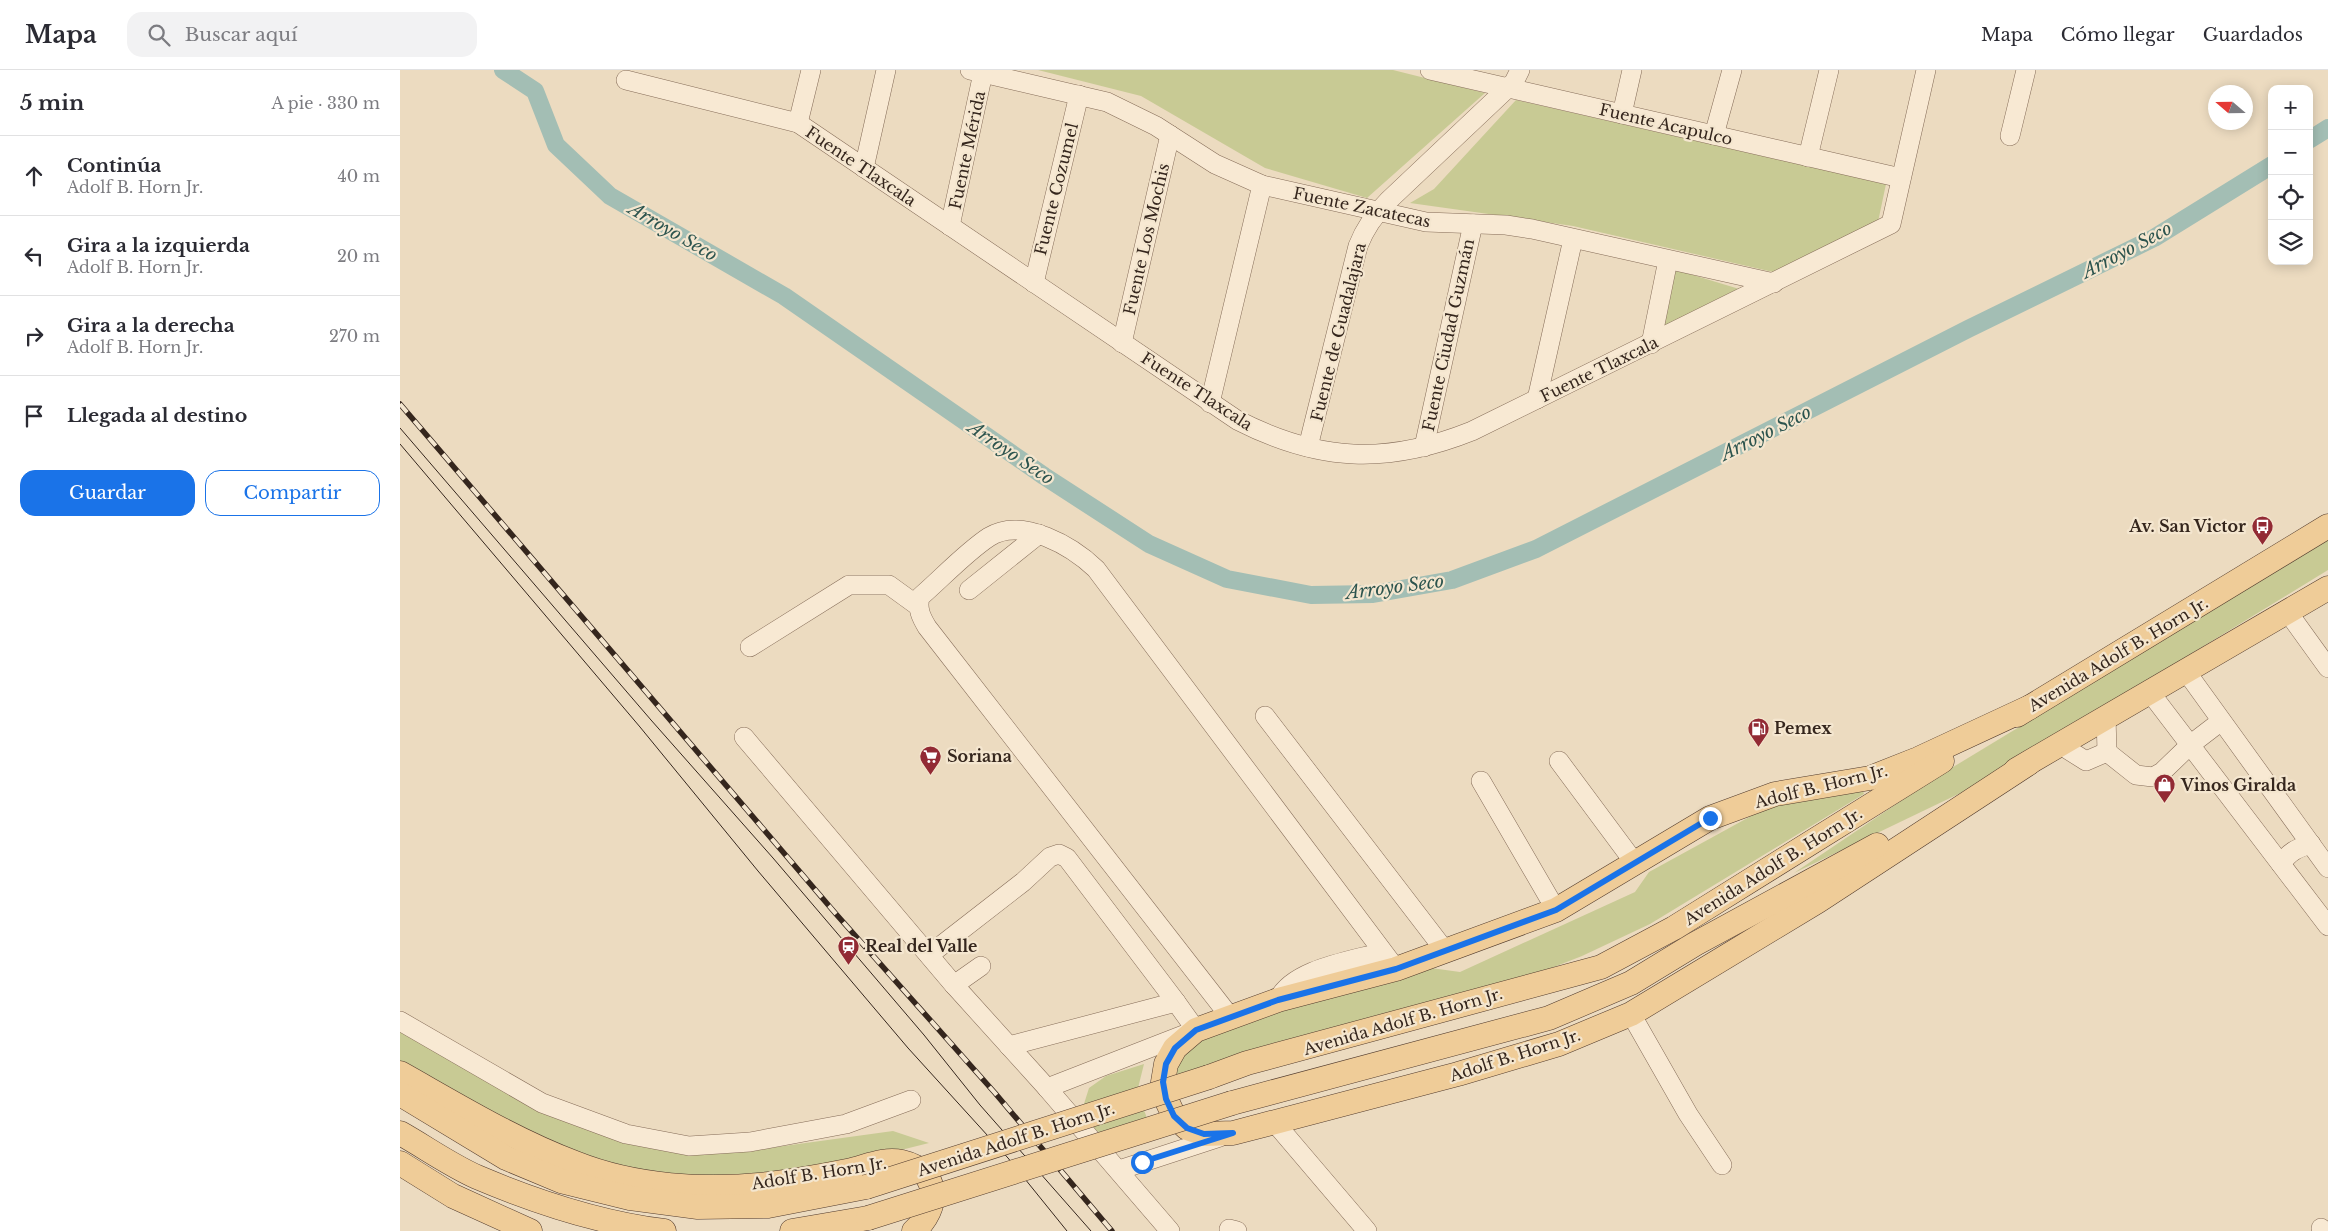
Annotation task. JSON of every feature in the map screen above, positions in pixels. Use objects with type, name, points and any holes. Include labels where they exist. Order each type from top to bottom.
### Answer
[{"type":"main road","name":"Avenida Adolf B. Horn Jr.","points":[[400,1094],[506,1158],[561,1181],[630,1198],[698,1207],[768,1206],[866,1187],[1209,1077],[1247,1063],[1601,967],[1674,928],[2030,707],[2328,526]]},
{"type":"main road","name":"Avenida Adolf B. Horn Jr.","points":[[792,1231],[868,1218],[1232,1103],[1539,1020],[1567,1010],[1630,982],[1695,944],[2029,763],[2106,716],[2328,588]]},
{"type":"main road","name":"Adolf B. Horn Jr.","points":[[2029,763],[1818,901],[1631,1014],[1559,1044],[1458,1074],[1233,1133],[1204,1134],[1187,1128],[1174,1116],[1166,1099],[1163,1082],[1166,1064],[1175,1048],[1196,1030],[1389,961],[1446,952],[1556,910],[1710,818],[1774,794],[1870,778],[1918,760],[2030,707]]},
{"type":"main road","name":"Adolf B. Horn Jr.","points":[[400,1073],[523,1140],[576,1164],[635,1180],[694,1187],[768,1184],[847,1171],[890,1160],[905,1163],[916,1168],[926,1176],[931,1187],[933,1199],[931,1212],[914,1231]]},
{"type":"main road","points":[[400,1133],[476,1176],[552,1205],[626,1226],[664,1231]]},
{"type":"main road","points":[[400,1164],[453,1196],[530,1231]]},
{"type":"street","points":[[798,123],[811,70]]},
{"type":"street","points":[[864,168],[886,70]]},
{"type":"street","name":"Fuente Acapulco","points":[[1430,70],[1902,178]]},
{"type":"street","name":"Fuente de Guadalajara","points":[[1308,447],[1358,246],[1364,231],[1376,212],[1508,88],[1520,70]]},
{"type":"street","points":[[1622,114],[1632,70]]},
{"type":"street","points":[[1714,135],[1732,70]]},
{"type":"street","points":[[1808,157],[1829,70]]},
{"type":"street","name":"Fuente Tlaxcala","points":[[626,80],[798,123],[1210,403],[1254,429],[1296,445],[1379,455],[1424,447],[1472,431],[1891,224],[1926,70]]},
{"type":"street","points":[[2010,136],[2026,70]]},
{"type":"street","name":"Fuente Zacatecas","points":[[977,72],[1107,102],[1170,135],[1214,164],[1262,185],[1426,222],[1506,225],[1774,283]]},
{"type":"street","name":"Fuente Mérida","points":[[950,226],[977,72]]},
{"type":"street","name":"Fuente Cozumel","points":[[1034,283],[1079,95]]},
{"type":"street","name":"Fuente Los Mochis","points":[[1122,343],[1170,135]]},
{"type":"street","points":[[1210,403],[1262,185]]},
{"type":"street","name":"Fuente Ciudad Guzmán","points":[[1424,447],[1473,224]]},
{"type":"street","points":[[1537,399],[1573,239]]},
{"type":"street","points":[[1651,344],[1668,260]]},
{"type":"street","points":[[918,606],[920,597],[990,536],[1015,531],[1039,534],[1073,550],[1096,569],[1389,961]]},
{"type":"street","points":[[969,590],[1039,534]]},
{"type":"street","points":[[750,647],[849,584],[889,585],[918,606],[927,627],[1230,1018]]},
{"type":"street","points":[[2287,611],[2328,668]]},
{"type":"street","points":[[2185,670],[2220,722],[2328,868]]},
{"type":"street","points":[[2149,691],[2328,926]]},
{"type":"street","points":[[1265,716],[1446,952]]},
{"type":"street","points":[[2106,716],[2107,752],[2136,775],[2153,777],[2162,772],[2190,745],[2220,722]]},
{"type":"street","points":[[744,737],[954,985],[1047,1088],[1170,1231]]},
{"type":"street","points":[[2059,744],[2086,761],[2107,752]]},
{"type":"street","points":[[1559,761],[1634,862]]},
{"type":"street","points":[[1481,781],[1556,910]]},
{"type":"street","points":[[2281,864],[2288,854],[2297,848],[2311,844]]},
{"type":"street","points":[[929,956],[1023,882],[1050,858],[1059,854],[1068,858],[1196,1030]]},
{"type":"street","points":[[954,985],[981,966]]},
{"type":"street","points":[[1009,1046],[1176,1002]]},
{"type":"street","points":[[1631,1014],[1688,1114],[1722,1165]]},
{"type":"street","points":[[400,1021],[542,1103],[626,1134],[689,1146],[750,1142],[846,1124],[911,1100]]},
{"type":"street","name":"Adolf B. Horn Jr.","points":[[1047,1088],[1196,1030]]},
{"type":"street","points":[[1275,1123],[1367,1231]]},
{"type":"street","name":"Adolf B. Horn Jr.","points":[[1119,1170],[1233,1133]]},
{"type":"green space","points":[[1038,70],[1393,70],[1485,93],[1367,198],[1265,168],[1141,96]]},
{"type":"green space","points":[[1516,100],[1886,184],[1878,222],[1773,272],[1573,226],[1410,203],[1434,189]]},
{"type":"green space","points":[[1673,269],[1736,288],[1745,291],[1658,333]]},
{"type":"green space","points":[[2328,540],[2328,570],[1973,787],[1794,873],[1935,778]]},
{"type":"green space","points":[[1861,786],[1864,794],[1650,924],[1582,956],[1536,974],[1176,1077],[1178,1062],[1185,1051],[1205,1039],[1247,1020],[1431,968],[1460,972],[1635,892],[1649,872],[1773,804]]},
{"type":"green space","points":[[400,1029],[498,1088],[563,1121],[633,1145],[685,1152],[733,1153],[893,1131],[929,1143],[853,1162],[724,1180],[601,1166],[400,1067]]},
{"type":"green space","points":[[1144,1064],[1137,1092],[1147,1118],[1105,1138],[1091,1125],[1083,1107],[1089,1088],[1106,1076]]},
{"type":"waterway","name":"Arroyo Seco","points":[[503,70],[535,91],[556,145],[610,196],[784,296],[1044,476],[1149,544],[1227,579],[1311,595],[1373,594],[1452,580],[1536,549],[1968,329],[2154,238],[2268,167]]},
{"type":"waterway","name":"Arroyo Seco","points":[[2313,137],[2328,128]]},
{"type":"tram line","points":[[400,428],[651,720],[773,858],[924,1035],[980,1105],[1091,1231]]},
{"type":"tram line","points":[[400,444],[640,727],[758,871],[908,1048],[1008,1158],[1067,1231]]},
{"type":"railway","points":[[400,404],[836,914],[995,1093],[1112,1231]]},
{"type":"place","name":"Av. San Victor","points":[[2262,545]]},
{"type":"place","name":"Pemex","points":[[1758,747]]},
{"type":"place","name":"Soriana","points":[[931,775]]},
{"type":"place","name":"Vinos Giralda","points":[[2165,804]]},
{"type":"place","name":"Real del Valle","points":[[849,965]]},
{"type":"route","points":[[1142,1162],[1233,1133],[1204,1134],[1187,1128],[1174,1116],[1166,1099],[1163,1082],[1166,1064],[1175,1048],[1196,1030],[1278,1000],[1396,969],[1556,910],[1710,818]]}]
